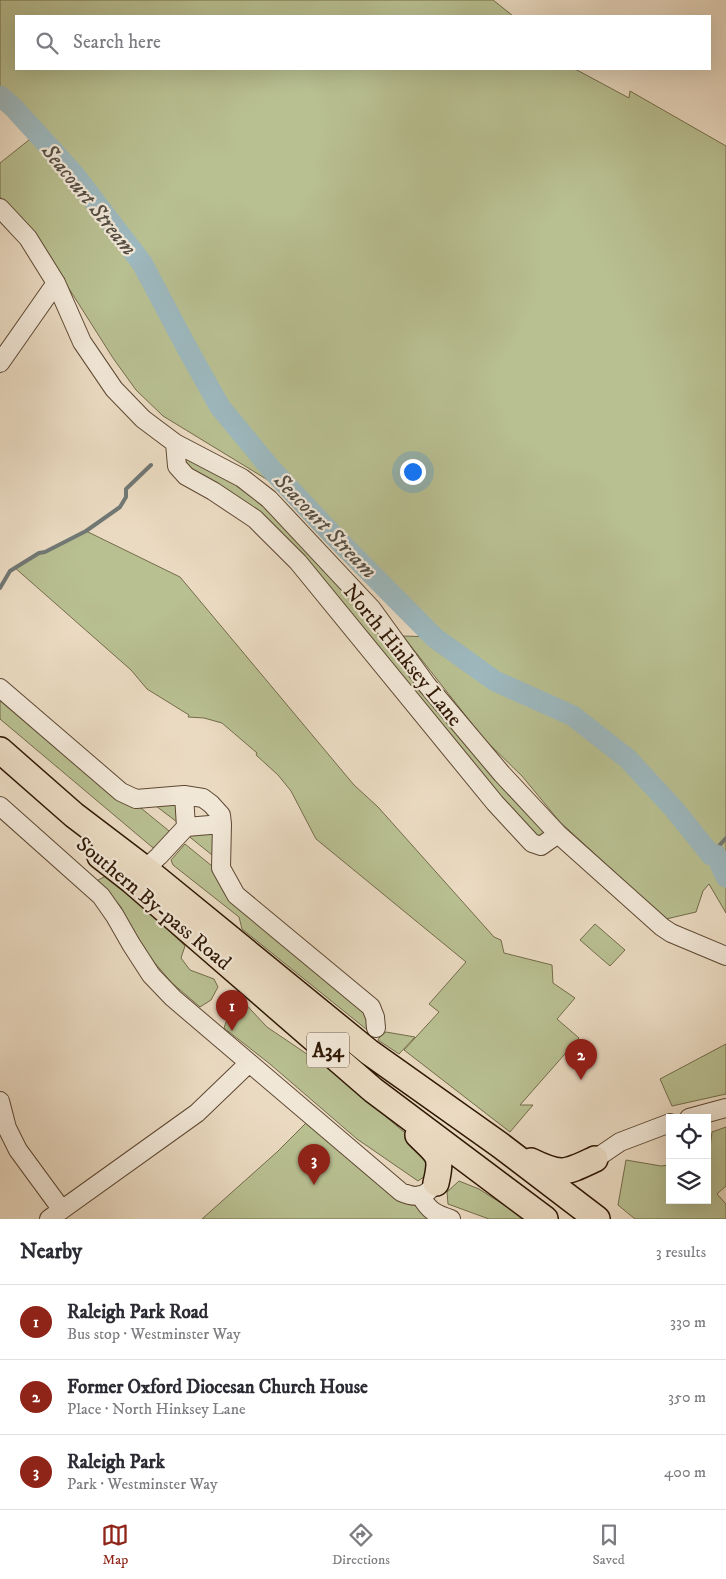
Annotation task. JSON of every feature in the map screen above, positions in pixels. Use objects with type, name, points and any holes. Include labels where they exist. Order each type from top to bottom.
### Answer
[{"type":"highway","name":"Southern By-pass Road","points":[[0,750],[74,815],[145,869],[369,1052],[500,1145],[598,1219]]},
{"type":"highway","name":"Southern By-pass Road","points":[[0,769],[61,826],[132,881],[373,1090],[539,1214]]},
{"type":"highway","points":[[373,1090],[438,1156],[440,1167],[428,1189]]},
{"type":"highway","points":[[500,1145],[553,1170],[567,1172],[595,1160]]},
{"type":"highway","points":[[595,1160],[580,1182],[582,1193],[605,1219]]},
{"type":"highway","points":[[428,1189],[449,1176],[464,1175],[482,1181],[539,1214]]},
{"type":"street","name":"North Hinksey Lane","points":[[0,208],[28,238],[56,283],[82,342],[114,389],[143,419],[175,443],[242,478],[269,499],[372,609],[426,685],[502,774],[558,834],[662,927],[726,956]]},
{"type":"street","points":[[0,363],[56,283]]},
{"type":"street","name":"North Hinksey Lane","points":[[175,443],[177,466],[186,476],[213,491],[255,519],[298,562],[495,803],[532,843],[540,846],[558,834]]},
{"type":"street","points":[[0,688],[121,792],[136,800],[184,795],[203,798],[212,804],[220,815],[222,824],[221,868],[236,895],[372,1007],[376,1017],[376,1028]]},
{"type":"street","points":[[184,795],[186,827],[222,824]]},
{"type":"street","points":[[0,806],[101,896],[116,916],[151,975],[173,998],[401,1192],[411,1197],[428,1189]]},
{"type":"street","name":"Southern By-pass Road","points":[[145,869],[186,827]]},
{"type":"street","points":[[0,1101],[7,1128],[55,1215],[197,1113],[249,1062]]},
{"type":"street","points":[[704,1114],[726,1108]]},
{"type":"street","points":[[595,1160],[620,1142],[666,1125]]},
{"type":"street","points":[[428,1189],[426,1207],[439,1215],[451,1219]]},
{"type":"green space","points":[[0,0],[493,0],[512,15],[15,15],[15,70],[577,70],[629,98],[630,91],[726,146],[726,913],[709,884],[703,891],[696,912],[666,919],[560,822],[522,776],[484,739],[403,636],[434,637],[272,470],[220,407],[142,263],[73,173],[13,107],[18,103],[0,89]]},
{"type":"green space","points":[[34,136],[72,181],[150,288],[216,417],[233,430],[276,485],[163,416],[136,390],[113,358],[61,276],[29,231],[0,197],[0,163]]},
{"type":"green space","points":[[175,443],[269,499],[558,834],[541,846],[298,562],[186,476]]},
{"type":"green space","points":[[86,531],[180,577],[354,785],[378,807],[494,937],[501,940],[504,953],[552,965],[553,983],[575,998],[557,1019],[579,1038],[520,1105],[533,1105],[510,1132],[404,1050],[439,1012],[429,1004],[466,962],[316,839],[291,791],[278,775],[256,755],[257,753],[222,723],[204,718],[188,717],[189,715],[147,689],[131,670],[14,567]]},
{"type":"green space","points":[[0,693],[174,835],[159,849],[152,847],[0,719]]},
{"type":"green space","points":[[180,800],[181,825],[152,803]]},
{"type":"green space","points":[[217,830],[217,859],[186,834]]},
{"type":"green space","points":[[185,844],[218,871],[367,1007],[371,1033],[242,929],[239,917],[173,865],[171,860]]},
{"type":"green space","points":[[110,874],[185,946],[181,958],[190,970],[214,979],[218,987],[211,1000],[200,1007],[172,983],[154,962],[137,939],[121,907],[98,880]]},
{"type":"green space","points":[[595,924],[625,950],[610,966],[580,940]]},
{"type":"green space","points":[[236,994],[267,1027],[332,1071],[430,1154],[425,1176],[418,1181],[357,1139],[270,1064],[224,1028]]},
{"type":"green space","points":[[386,1032],[415,1037],[399,1054],[378,1040]]},
{"type":"green space","points":[[726,1044],[726,1094],[672,1106],[660,1079]]},
{"type":"green space","points":[[306,1123],[433,1219],[202,1219],[277,1152]]},
{"type":"green space","points":[[726,1127],[726,1186],[717,1194],[726,1204],[726,1219],[635,1219],[618,1205],[626,1160],[666,1165],[666,1204],[711,1204],[712,1132]]},
{"type":"green space","points":[[459,1181],[479,1189],[526,1219],[489,1219],[448,1204],[447,1192]]},
{"type":"waterway","name":"Seacourt Stream","points":[[0,96],[13,107],[73,173],[142,263],[220,407],[272,470],[331,533],[435,638],[495,681],[573,716],[628,759],[674,809],[711,855],[716,855],[726,877]]},
{"type":"waterway","points":[[0,588],[10,571],[39,553],[45,552],[86,531],[120,507],[126,497],[126,489],[151,465]]},
{"type":"waterway","points":[[711,855],[726,838]]},
{"type":"place","name":"Raleigh Park Road","points":[[232,1031]]},
{"type":"place","name":"Former Oxford Diocesan Church House","points":[[581,1080]]},
{"type":"place","name":"Raleigh Park","points":[[314,1185]]}]
